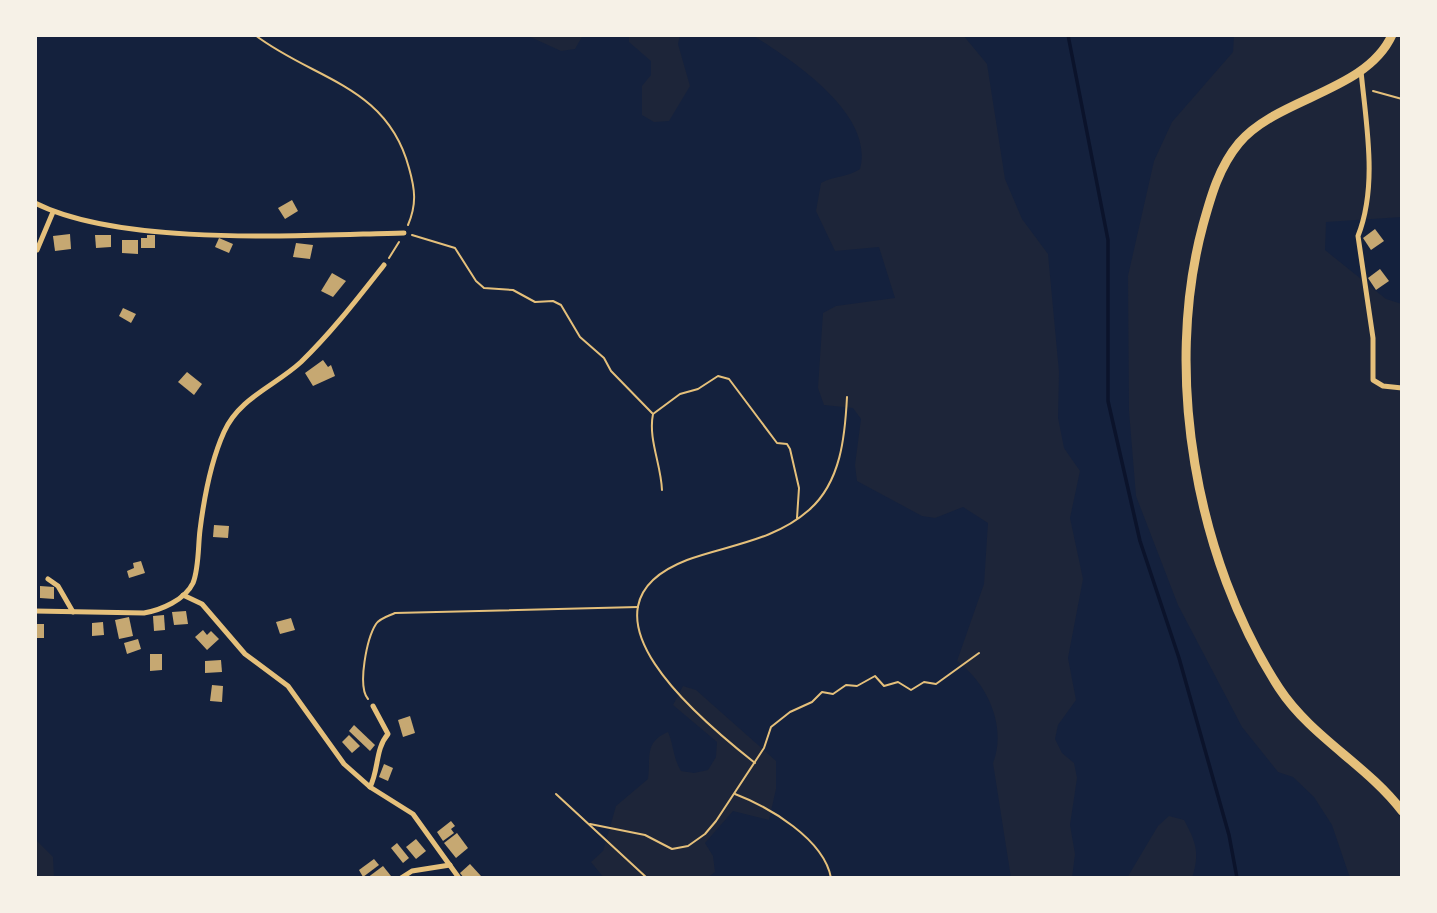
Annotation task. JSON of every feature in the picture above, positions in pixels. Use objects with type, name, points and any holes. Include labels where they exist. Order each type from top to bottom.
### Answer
[{"type":"highway","points":[[1392,35],[1388,44],[1361,71],[1270,118],[1239,143],[1219,176],[1196,252],[1188,317],[1187,402],[1194,466],[1218,556],[1249,635],[1280,690],[1322,737],[1388,793],[1402,811]]},
{"type":"street","points":[[1361,71],[1369,169],[1363,224],[1358,236],[1373,338],[1371,372],[1373,380],[1383,386],[1402,388]]},
{"type":"street","points":[[35,203],[53,212],[95,224],[213,234],[404,233]]},
{"type":"street","points":[[37,250],[53,212]]},
{"type":"street","points":[[35,611],[144,613],[160,609],[183,595],[193,582],[202,508],[212,467],[232,418],[254,395],[287,374],[326,337],[384,265]]},
{"type":"street","points":[[48,579],[58,586],[72,612]]},
{"type":"street","points":[[183,595],[202,604],[245,654],[288,686],[322,732],[334,754],[370,787],[413,814],[459,878]]},
{"type":"street","points":[[370,787],[379,770],[381,743],[388,734],[373,706]]},
{"type":"street","points":[[401,878],[412,872],[450,865]]},
{"type":"path","points":[[255,35],[350,87],[389,124],[400,142],[414,187],[415,203],[404,233],[384,265]]},
{"type":"path","points":[[1362,88],[1402,99]]},
{"type":"path","points":[[404,233],[446,243],[455,248],[476,281],[484,288],[513,290],[535,302],[553,301],[561,304],[580,337],[604,358],[611,371],[653,414]]},
{"type":"path","points":[[662,490],[661,471],[650,427],[653,414],[680,394],[698,389],[718,376],[729,379],[777,443],[787,444],[790,449],[799,488],[797,520]]},
{"type":"path","points":[[755,763],[677,694],[655,665],[638,633],[639,607],[647,588],[665,571],[697,557],[746,545],[797,520],[822,495],[835,470],[845,435],[847,397]]},
{"type":"path","points":[[373,706],[363,693],[362,686],[369,638],[378,621],[396,613],[639,607]]},
{"type":"path","points":[[590,824],[645,835],[672,849],[688,846],[710,828],[755,763],[771,727],[789,712],[812,702],[822,692],[833,694],[846,685],[857,686],[875,676],[884,685],[898,682],[911,690],[924,682],[936,684],[979,653]]},
{"type":"path","points":[[734,793],[791,824],[821,854],[831,878]]},
{"type":"path","points":[[556,794],[647,878]]},
{"type":"shaded area","points":[[526,35],[583,35],[575,49],[561,51]]},
{"type":"shaded area","points":[[629,35],[680,35],[678,44],[690,86],[669,121],[654,122],[642,115],[642,86],[651,75],[651,61],[629,42]]},
{"type":"shaded area","points":[[752,35],[963,35],[987,64],[1005,179],[1022,219],[1048,254],[1059,372],[1058,418],[1064,448],[1080,471],[1070,518],[1083,579],[1068,658],[1076,700],[1058,725],[1055,739],[1062,753],[1074,763],[1077,778],[1070,825],[1075,854],[1072,878],[1011,878],[993,763],[998,735],[996,721],[986,694],[957,661],[984,584],[988,523],[963,507],[935,518],[922,516],[857,481],[855,465],[861,419],[853,408],[824,405],[818,388],[823,313],[836,306],[895,298],[879,247],[835,251],[816,211],[821,183],[860,169],[861,148],[855,128],[827,91],[788,59]]},
{"type":"shaded area","points":[[1234,35],[1402,35],[1402,217],[1326,222],[1325,250],[1386,299],[1402,304],[1402,878],[1350,878],[1332,825],[1314,797],[1293,777],[1278,772],[1242,727],[1178,605],[1136,496],[1129,411],[1128,276],[1154,161],[1172,122],[1233,52]]},
{"type":"shaded area","points":[[683,686],[696,690],[776,761],[776,789],[769,820],[733,811],[705,843],[713,856],[715,872],[707,878],[604,878],[591,862],[603,851],[616,806],[648,779],[650,751],[655,740],[668,732],[681,771],[694,773],[708,770],[716,757],[717,742],[673,705]]},
{"type":"shaded area","points":[[1169,816],[1184,820],[1194,841],[1196,861],[1192,878],[1127,878],[1158,826]]},
{"type":"shaded area","points":[[35,839],[53,857],[54,878],[35,878]]},
{"type":"building","points":[[292,200],[298,211],[285,219],[278,208]]},
{"type":"building","points":[[1375,229],[1384,241],[1371,250],[1363,238]]},
{"type":"building","points":[[70,234],[71,249],[55,251],[53,236]]},
{"type":"building","points":[[95,235],[111,235],[111,247],[96,248]]},
{"type":"building","points":[[147,235],[155,235],[155,248],[141,248],[141,238],[147,238]]},
{"type":"building","points":[[219,238],[233,244],[229,253],[215,247]]},
{"type":"building","points":[[122,240],[138,240],[138,254],[122,253]]},
{"type":"building","points":[[296,243],[313,245],[310,259],[293,257]]},
{"type":"building","points":[[1380,269],[1389,281],[1376,290],[1368,278]]},
{"type":"building","points":[[332,273],[346,281],[333,297],[321,291]]},
{"type":"building","points":[[123,308],[136,314],[131,323],[119,316]]},
{"type":"building","points":[[323,360],[328,367],[331,365],[335,376],[313,386],[305,373]]},
{"type":"building","points":[[187,372],[202,384],[194,395],[178,382]]},
{"type":"building","points":[[214,525],[229,526],[228,538],[213,537]]},
{"type":"building","points":[[141,561],[145,573],[129,578],[127,571],[134,568],[133,563]]},
{"type":"building","points":[[40,586],[54,587],[54,599],[40,598]]},
{"type":"building","points":[[186,611],[188,624],[174,625],[172,612]]},
{"type":"building","points":[[164,615],[165,630],[154,631],[153,616]]},
{"type":"building","points":[[129,617],[133,636],[119,639],[115,620]]},
{"type":"building","points":[[291,618],[295,630],[280,634],[276,622]]},
{"type":"building","points":[[103,622],[104,635],[92,636],[92,623]]},
{"type":"building","points":[[35,624],[44,624],[44,638],[35,638]]},
{"type":"building","points":[[203,630],[207,635],[211,631],[219,639],[207,650],[195,637]]},
{"type":"building","points":[[138,639],[141,649],[127,654],[124,643]]},
{"type":"building","points":[[150,654],[162,654],[162,670],[150,671]]},
{"type":"building","points":[[221,660],[222,672],[205,673],[205,661]]},
{"type":"building","points":[[212,685],[223,686],[222,702],[210,701]]},
{"type":"building","points":[[410,716],[415,733],[403,737],[398,720]]},
{"type":"building","points":[[354,725],[375,745],[370,751],[349,731]]},
{"type":"building","points":[[349,735],[360,746],[352,753],[342,742]]},
{"type":"building","points":[[384,764],[393,768],[388,781],[379,777]]},
{"type":"building","points":[[451,821],[455,826],[451,829],[454,833],[443,841],[437,832]]},
{"type":"building","points":[[457,833],[468,848],[456,858],[444,843]]},
{"type":"building","points":[[416,839],[426,851],[416,859],[406,847]]},
{"type":"building","points":[[397,843],[409,858],[403,863],[391,848]]},
{"type":"building","points":[[374,859],[379,865],[363,877],[359,870]]},
{"type":"building","points":[[470,864],[481,876],[479,878],[464,878],[460,873]]},
{"type":"building","points":[[383,866],[391,876],[367,878]]},
{"type":"waterway","points":[[1068,35],[1108,240],[1108,401],[1140,541],[1179,658],[1229,835],[1237,878]]}]
